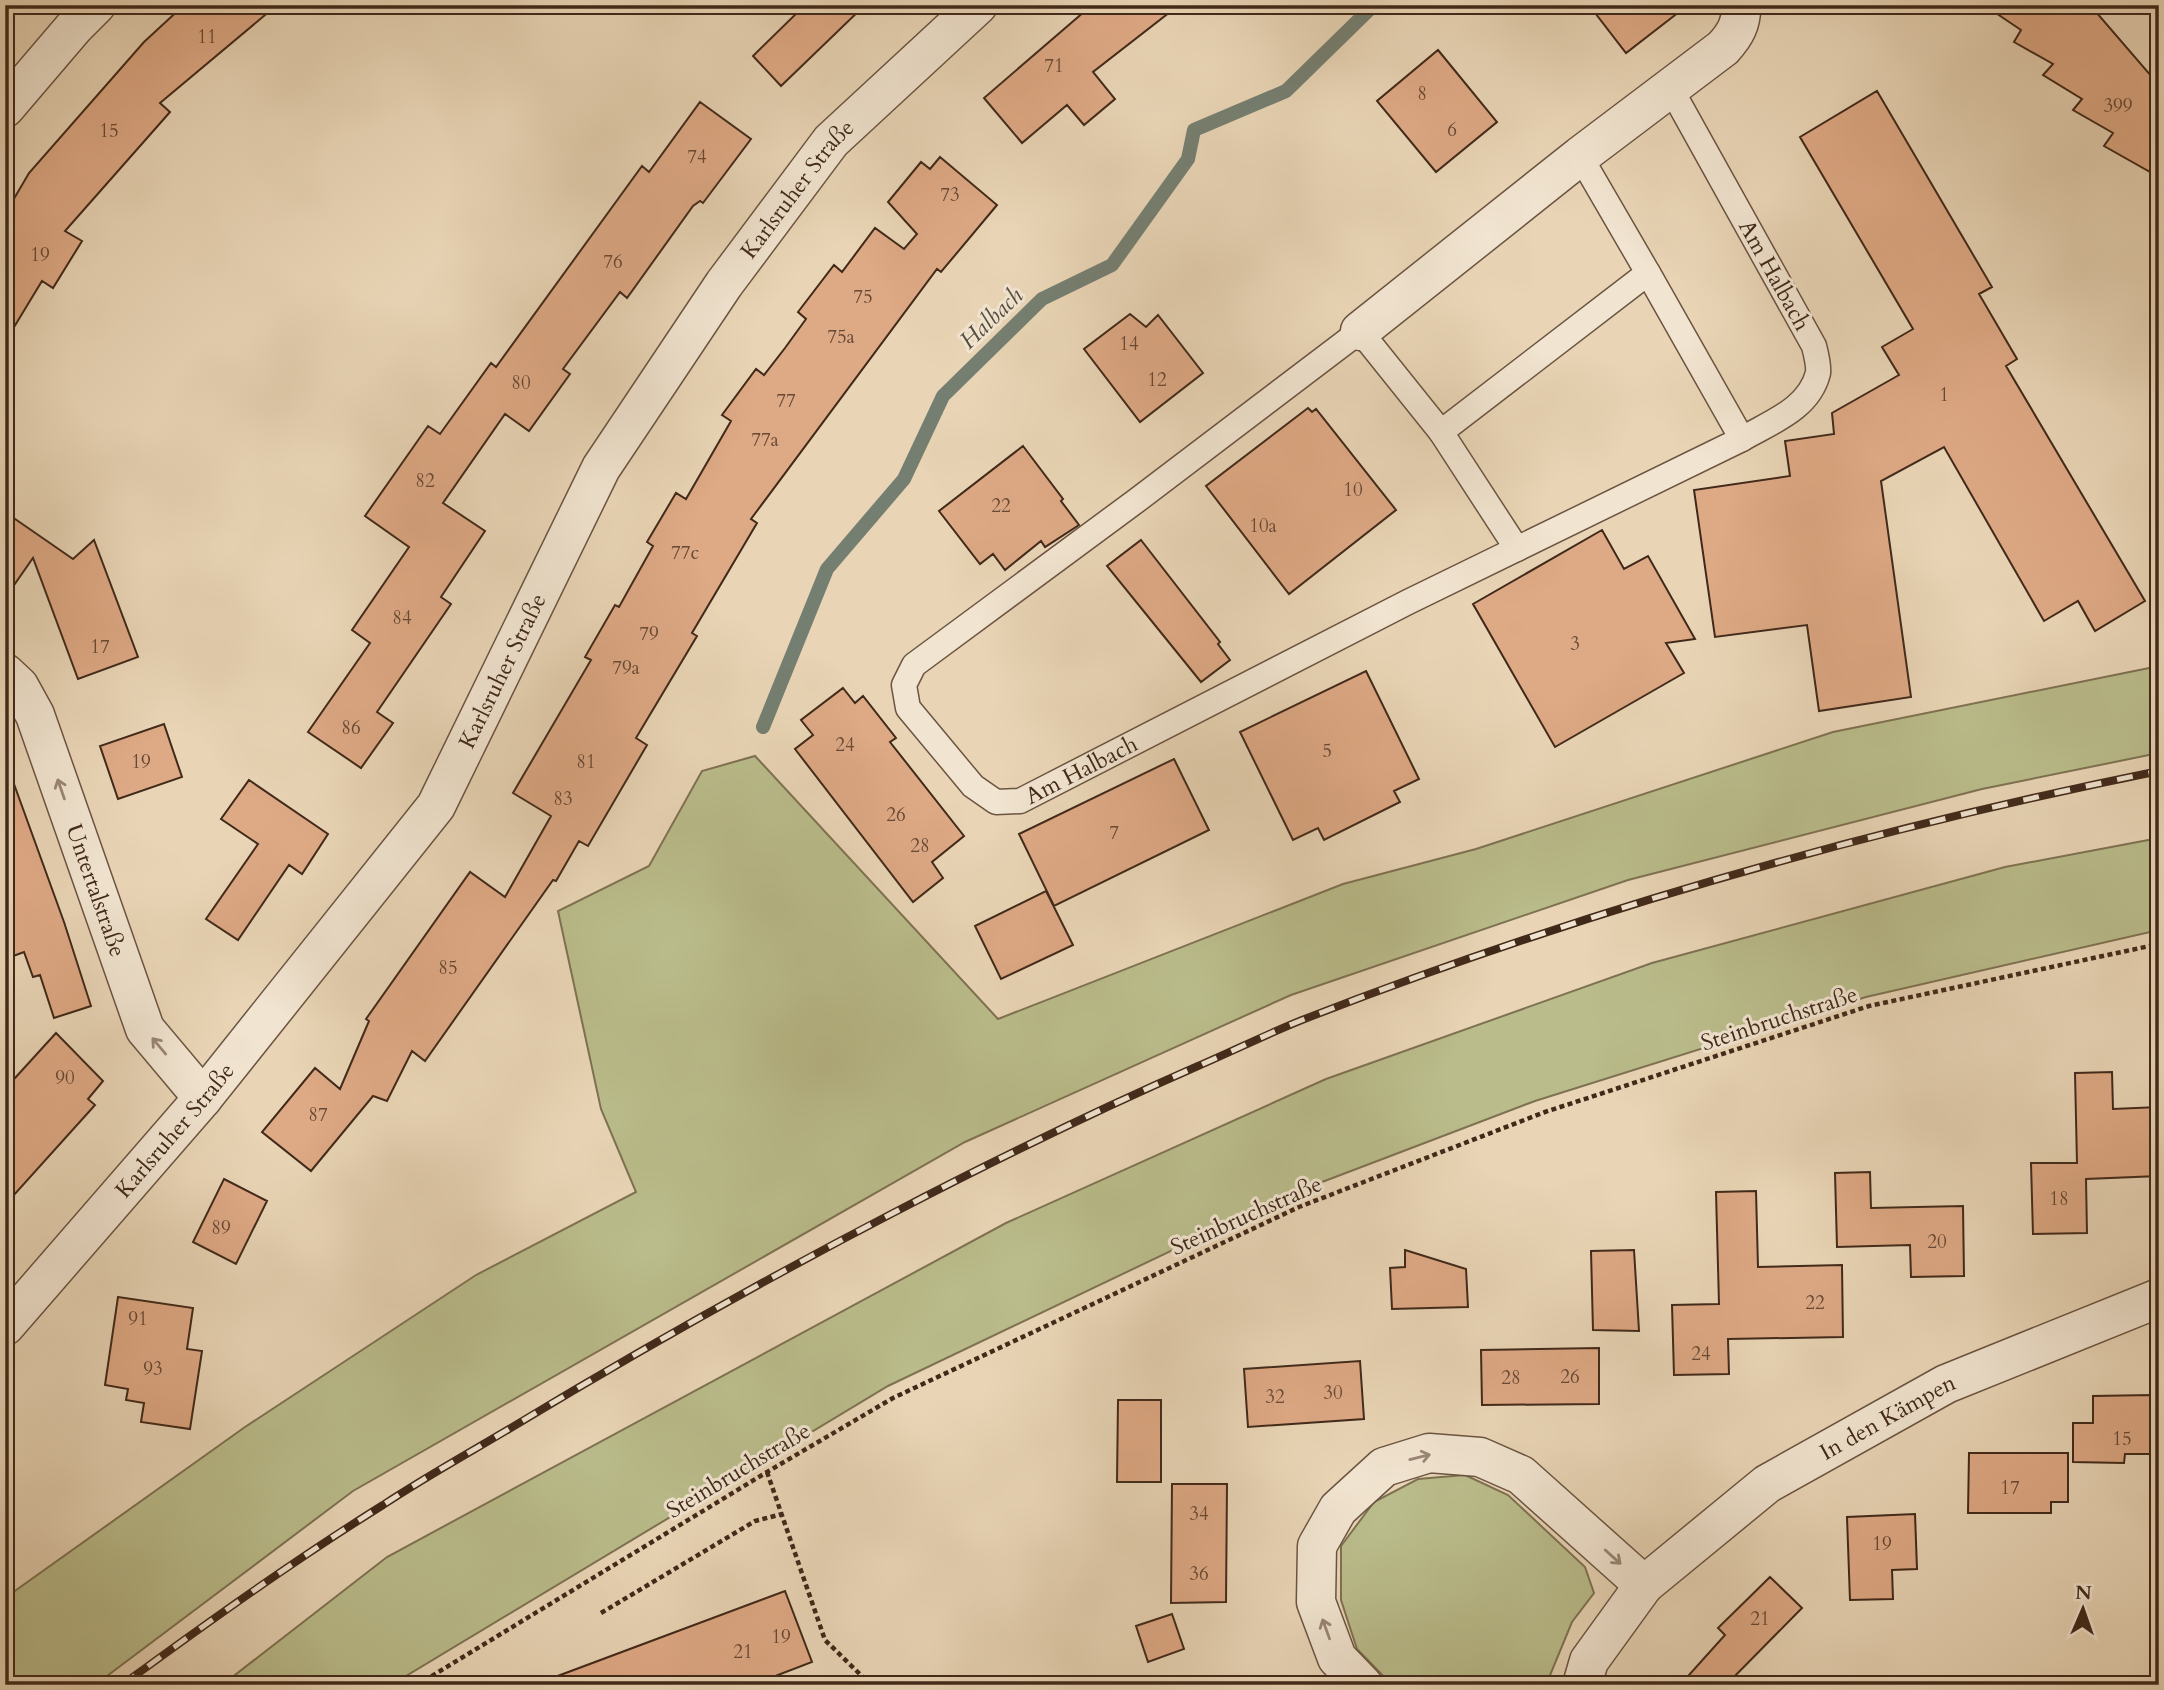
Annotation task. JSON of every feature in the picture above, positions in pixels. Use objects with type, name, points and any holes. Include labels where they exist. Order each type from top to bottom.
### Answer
[{"type":"street","points":[[5,108],[96,5]]},
{"type":"street","name":"Karlsruher Straße","points":[[5,1326],[203,1098],[436,806],[601,468],[724,284],[831,141],[978,5]]},
{"type":"street","name":"Am Halbach","points":[[1360,331],[1580,156],[1723,48],[1735,34],[1742,16],[1741,5]]},
{"type":"street","name":"Untertalstraße","points":[[5,673],[19,686],[35,715],[145,1029],[203,1098]]},
{"type":"street","name":"In den Kämpen","points":[[1582,1685],[1589,1661],[1644,1585],[1767,1484],[1934,1390],[2159,1298]]},
{"type":"street","points":[[1363,1685],[1337,1658],[1316,1602],[1317,1546],[1338,1508],[1384,1467],[1429,1453],[1480,1457],[1521,1475],[1644,1585]]},
{"type":"lane","name":"Am Halbach","points":[[1360,331],[914,665],[905,685],[908,708],[973,786],[996,802],[1020,801],[1517,548],[1742,439],[1790,412],[1808,397],[1818,371],[1814,346],[1671,89]]},
{"type":"lane","points":[[1580,156],[1742,439]]},
{"type":"lane","points":[[1441,432],[1648,273]]},
{"type":"lane","points":[[1360,331],[1441,432],[1517,548]]},
{"type":"path","name":"Steinbruchstraße","points":[[417,1685],[894,1398],[1299,1207],[1532,1117],[1869,1006],[2159,944]]},
{"type":"path","points":[[767,1472],[824,1640],[871,1685]]},
{"type":"path","points":[[601,1613],[755,1521],[782,1514]]},
{"type":"green space","points":[[2159,666],[2159,753],[1982,789],[1628,880],[1291,995],[965,1142],[353,1491],[95,1685],[5,1685],[5,1598],[245,1427],[476,1275],[636,1192],[601,1109],[558,911],[649,866],[702,771],[755,756],[998,1019],[1343,884],[1476,849],[1833,732]]},
{"type":"green space","points":[[2159,838],[2159,930],[1866,997],[1535,1101],[1288,1195],[888,1386],[391,1685],[222,1685],[387,1557],[1006,1223],[1326,1079],[1652,963],[2005,867]]},
{"type":"green space","points":[[1465,1475],[1508,1495],[1585,1567],[1594,1593],[1572,1622],[1546,1685],[1392,1685],[1357,1649],[1341,1600],[1341,1546],[1374,1502],[1418,1479]]},
{"type":"building","points":[[184,5],[277,5],[160,103],[170,112],[65,231],[82,241],[53,288],[42,281],[5,342],[5,214],[29,173],[144,42]]},
{"type":"building","points":[[805,5],[865,5],[781,86],[753,56]]},
{"type":"building","points":[[1092,5],[1179,5],[1093,72],[1115,99],[1084,125],[1067,105],[1022,143],[984,98]]},
{"type":"building","points":[[1589,5],[1688,5],[1626,53]]},
{"type":"building","points":[[1984,5],[2090,5],[2159,85],[2159,177],[2104,146],[2113,133],[2073,110],[2082,99],[2043,75],[2053,64],[2014,42],[2021,30]]},
{"type":"building","points":[[1438,50],[1497,122],[1436,172],[1377,101]]},
{"type":"building","points":[[1877,91],[1992,287],[1979,294],[2017,359],[2006,366],[2145,601],[2095,631],[2078,601],[2044,621],[1944,447],[1881,481],[1911,697],[1819,711],[1807,625],[1715,637],[1694,490],[1790,476],[1785,441],[1834,434],[1832,413],[1899,375],[1882,347],[1913,329],[1800,137]]},
{"type":"building","points":[[700,102],[751,139],[703,203],[700,201],[693,206],[627,298],[620,292],[563,369],[570,374],[529,431],[505,414],[443,503],[485,531],[441,597],[451,604],[377,712],[393,723],[361,768],[308,732],[370,643],[352,630],[409,547],[365,516],[428,426],[440,434],[491,363],[496,367],[642,166],[649,172]]},
{"type":"building","points":[[940,157],[997,205],[941,272],[937,269],[751,519],[757,523],[692,633],[697,636],[636,738],[647,745],[588,846],[579,841],[556,881],[553,880],[425,1061],[412,1051],[387,1101],[373,1096],[311,1171],[262,1132],[315,1068],[340,1089],[369,1021],[366,1019],[470,872],[505,897],[551,816],[513,793],[591,660],[585,657],[615,605],[619,607],[653,546],[647,542],[676,493],[686,499],[731,421],[722,415],[756,369],[764,375],[785,348],[806,319],[798,312],[834,265],[842,272],[875,228],[904,249],[917,234],[888,202],[921,162],[930,169]]},
{"type":"building","points":[[1130,314],[1146,327],[1158,315],[1203,373],[1140,422],[1084,349]]},
{"type":"building","points":[[1308,408],[1312,412],[1316,409],[1396,510],[1289,594],[1206,486]]},
{"type":"building","points":[[1023,446],[1079,525],[1045,547],[1041,541],[1005,570],[993,554],[980,564],[939,511]]},
{"type":"building","points":[[5,512],[73,559],[94,540],[138,657],[78,679],[33,558],[5,598]]},
{"type":"building","points":[[1602,530],[1624,569],[1648,556],[1695,639],[1666,643],[1684,673],[1555,747],[1473,604]]},
{"type":"building","points":[[1141,540],[1220,642],[1218,644],[1230,660],[1201,682],[1107,566]]},
{"type":"building","points":[[1366,671],[1419,779],[1394,791],[1400,802],[1324,840],[1318,828],[1293,840],[1240,732]]},
{"type":"building","points":[[843,688],[855,703],[863,696],[896,738],[890,742],[964,836],[932,862],[943,878],[913,902],[795,749],[813,735],[801,720]]},
{"type":"building","points":[[164,724],[182,777],[118,799],[100,746]]},
{"type":"building","points":[[1174,759],[1209,830],[1054,906],[1019,834]]},
{"type":"building","points":[[10,773],[91,1006],[54,1018],[40,975],[33,977],[24,952],[5,959],[5,774]]},
{"type":"building","points":[[249,780],[328,834],[302,874],[289,865],[238,940],[206,919],[258,844],[221,819]]},
{"type":"building","points":[[1046,891],[1073,945],[1001,979],[975,926]]},
{"type":"building","points":[[56,1033],[103,1081],[88,1099],[95,1105],[5,1205],[5,1089]]},
{"type":"building","points":[[2112,1072],[2113,1109],[2159,1107],[2159,1176],[2086,1179],[2087,1233],[2033,1234],[2031,1163],[2077,1163],[2075,1073]]},
{"type":"building","points":[[1870,1172],[1871,1208],[1963,1206],[1964,1276],[1911,1277],[1910,1245],[1837,1247],[1835,1173]]},
{"type":"building","points":[[224,1179],[267,1201],[236,1264],[193,1242]]},
{"type":"building","points":[[1756,1191],[1758,1267],[1842,1265],[1843,1337],[1728,1339],[1729,1374],[1674,1375],[1672,1305],[1719,1304],[1716,1192]]},
{"type":"building","points":[[1405,1250],[1466,1269],[1468,1307],[1392,1309],[1390,1268],[1405,1267]]},
{"type":"building","points":[[1634,1250],[1639,1331],[1593,1330],[1591,1251]]},
{"type":"building","points":[[118,1297],[193,1308],[187,1349],[202,1351],[190,1429],[141,1422],[144,1403],[126,1400],[128,1389],[105,1385]]},
{"type":"building","points":[[1599,1348],[1599,1404],[1482,1405],[1481,1350]]},
{"type":"building","points":[[1360,1361],[1364,1419],[1248,1427],[1244,1369]]},
{"type":"building","points":[[2151,1395],[2152,1454],[2125,1454],[2124,1463],[2073,1462],[2073,1423],[2093,1423],[2093,1396]]},
{"type":"building","points":[[1118,1400],[1161,1400],[1161,1482],[1117,1482]]},
{"type":"building","points":[[1969,1453],[2068,1453],[2068,1502],[2051,1502],[2051,1513],[1968,1513]]},
{"type":"building","points":[[1172,1484],[1227,1484],[1226,1602],[1171,1603]]},
{"type":"building","points":[[1915,1514],[1917,1569],[1892,1570],[1893,1599],[1850,1600],[1847,1517]]},
{"type":"building","points":[[1770,1577],[1802,1608],[1726,1685],[1680,1685],[1725,1635],[1718,1628]]},
{"type":"building","points":[[785,1591],[812,1662],[752,1685],[548,1685],[547,1680]]},
{"type":"building","points":[[1172,1614],[1184,1649],[1148,1662],[1136,1626]]},
{"type":"waterway","name":"Halbach","points":[[763,727],[827,569],[904,479],[943,396],[1042,299],[1112,265],[1188,159],[1194,130],[1286,91],[1374,5]]},
{"type":"railway","points":[[122,1685],[349,1526],[604,1373],[747,1291],[893,1213],[968,1174],[1159,1083],[1302,1020],[1406,981],[1618,909],[1833,847],[2050,794],[2159,771]]}]
